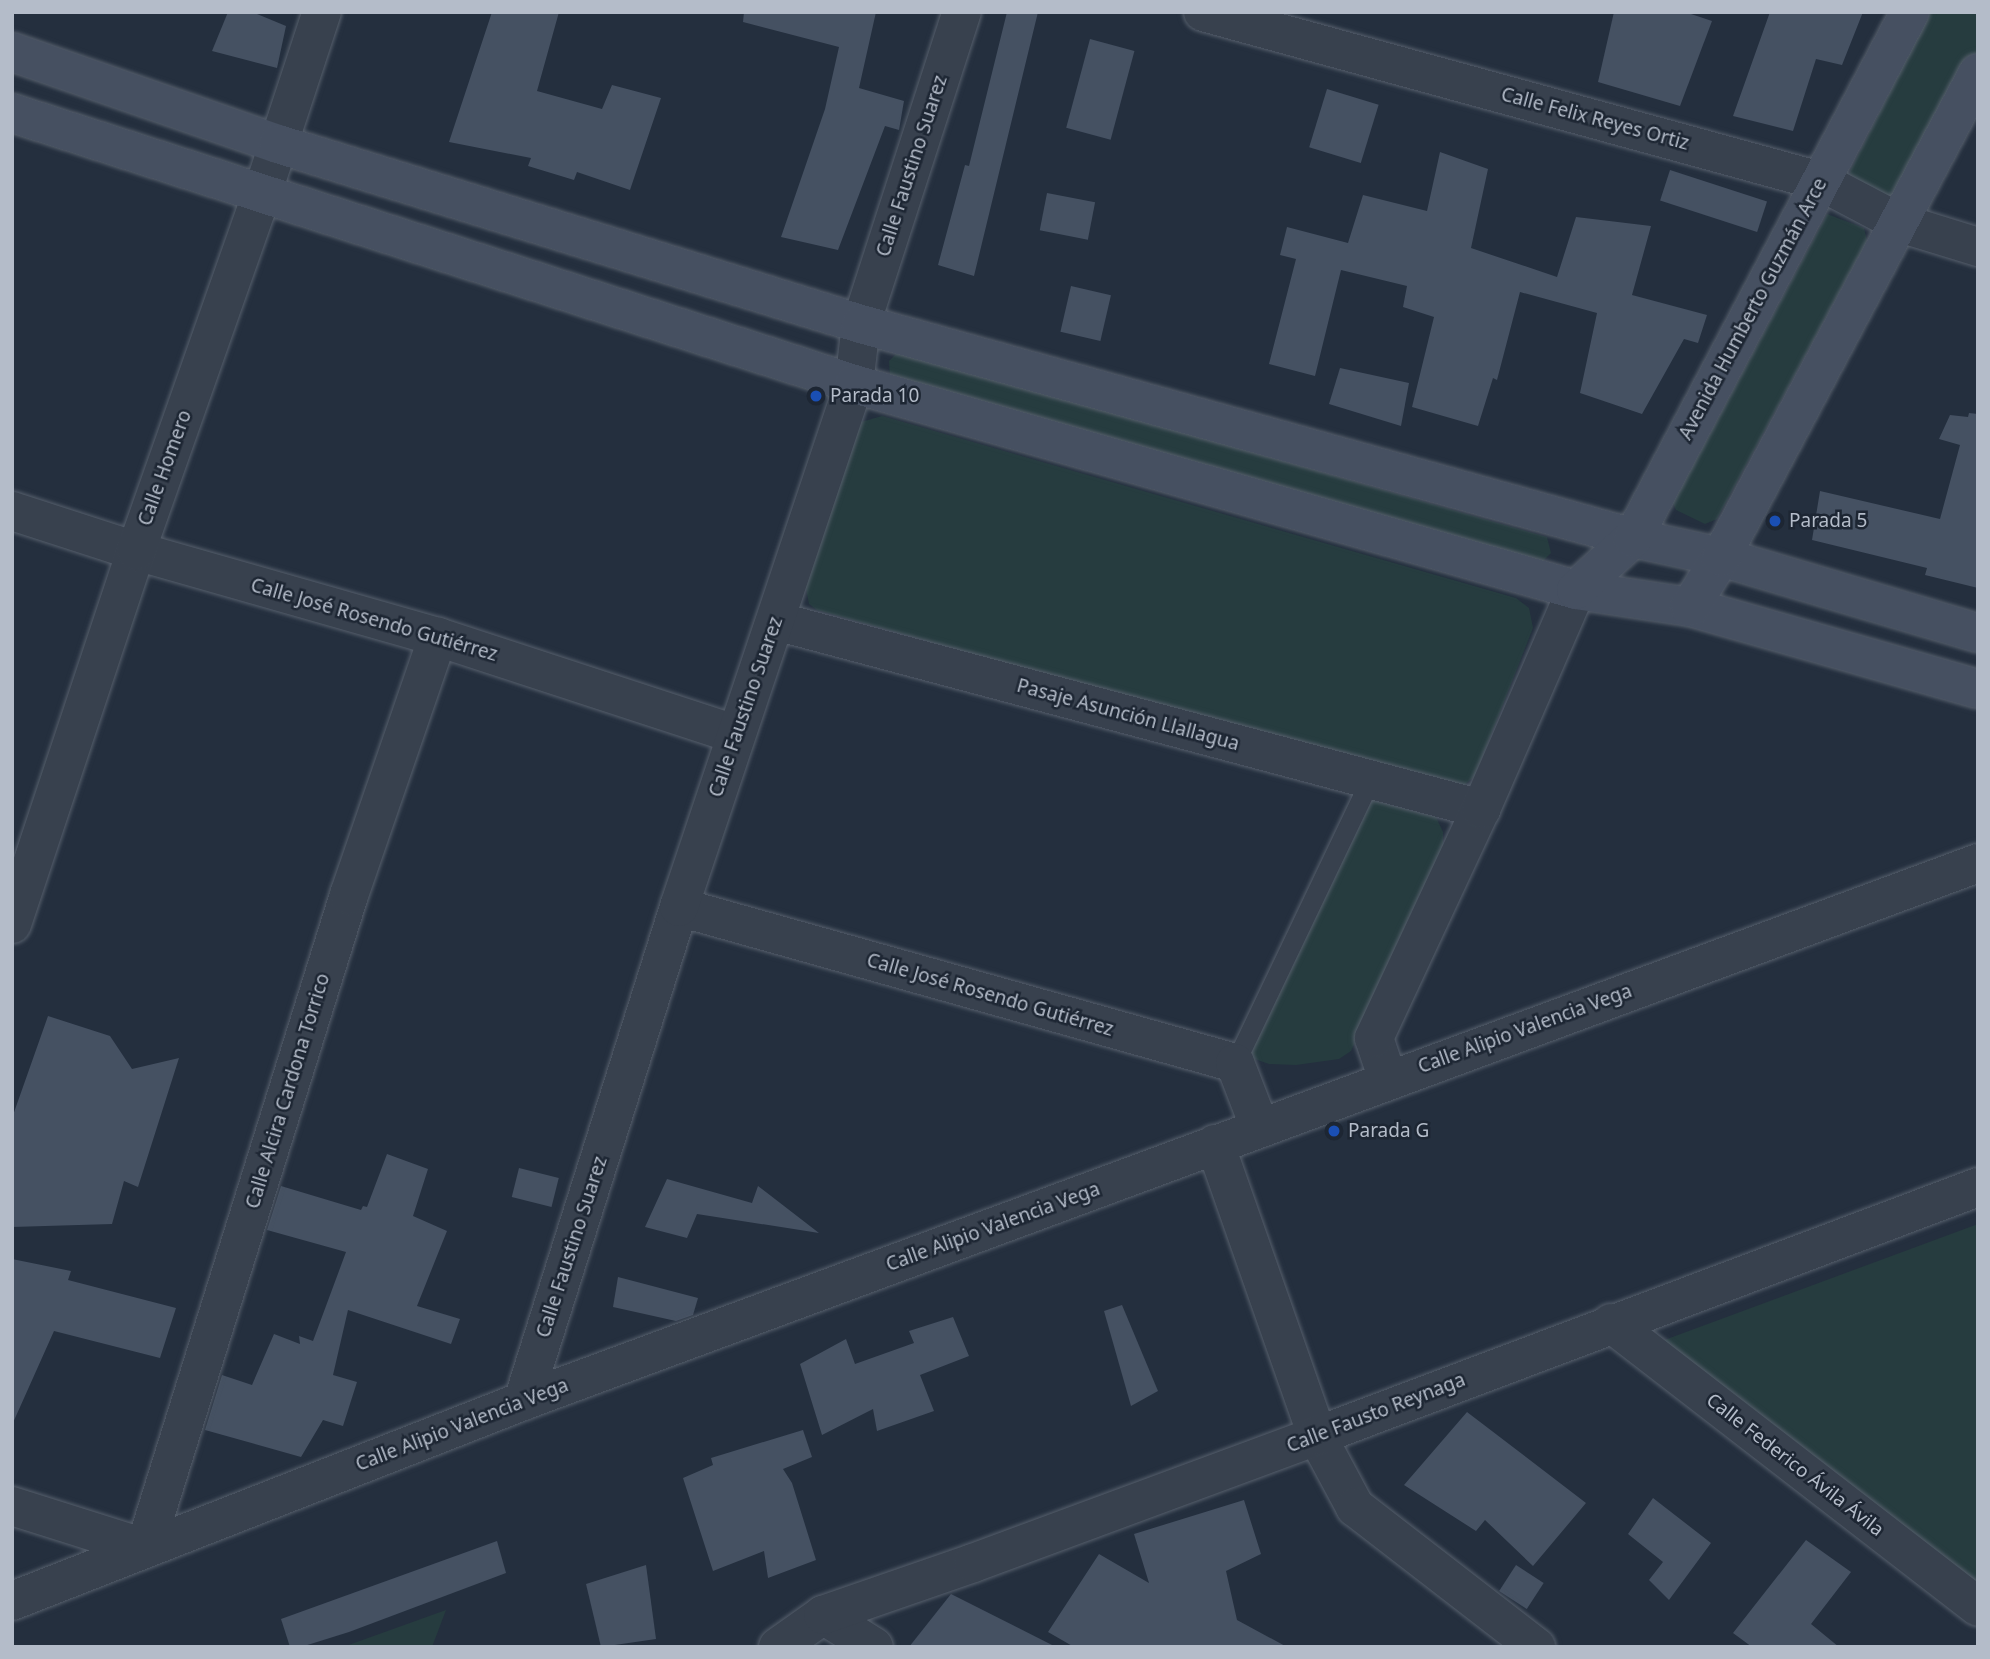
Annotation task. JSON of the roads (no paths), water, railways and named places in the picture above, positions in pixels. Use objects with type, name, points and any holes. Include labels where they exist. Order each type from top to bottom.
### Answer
[{"type":"main road","name":"Avenida Humberto Guzmán Arce","points":[[1576,590],[1633,538],[1910,12]]},
{"type":"main road","points":[[12,52],[278,144],[862,324],[1633,538],[1721,557],[1978,633]]},
{"type":"main road","points":[[1690,607],[1721,557],[1978,73]]},
{"type":"main road","points":[[12,113],[854,384],[1576,590],[1690,607],[1978,689]]},
{"type":"street","name":"Calle Homero","points":[[12,924],[136,551],[262,194],[321,12]]},
{"type":"street","name":"Calle Faustino Suarez","points":[[523,1401],[735,734],[776,621],[854,384],[862,324],[962,12]]},
{"type":"street","name":"Calle Felix Reyes Ortiz","points":[[1203,12],[1820,181],[1900,223],[1978,247]]},
{"type":"street","name":"Calle José Rosendo Gutiérrez","points":[[12,511],[136,551],[438,637],[735,734]]},
{"type":"street","points":[[1388,1080],[1374,1038],[1481,809],[1576,590]]},
{"type":"street","name":"Pasaje Asunción Llallagua","points":[[776,621],[1481,809]]},
{"type":"street","name":"Calle Alcira Cardona Torrico","points":[[145,1548],[349,895],[438,637]]},
{"type":"street","name":"Calle Alipio Valencia Vega","points":[[12,1601],[523,1401],[1978,863]]},
{"type":"street","name":"Calle José Rosendo Gutiérrez","points":[[679,907],[1235,1063]]},
{"type":"street","points":[[1235,1063],[1260,1128]]},
{"type":"street","points":[[1215,1144],[1317,1436],[1355,1507],[1536,1647]]},
{"type":"street","name":"Calle Fausto Reynaga","points":[[778,1647],[822,1615],[1317,1436],[1978,1186]]},
{"type":"street","name":"Calle Federico Ávila Ávila","points":[[1611,1323],[1978,1607]]},
{"type":"street","points":[[12,1506],[145,1548]]},
{"type":"street","points":[[822,1615],[873,1647]]},
{"type":"lane","points":[[1235,1063],[1370,780]]},
{"type":"place","name":"Parada 10","points":[[816,396]]},
{"type":"place","name":"Parada 5","points":[[1775,521]]},
{"type":"place","name":"Parada G","points":[[1334,1131]]}]
